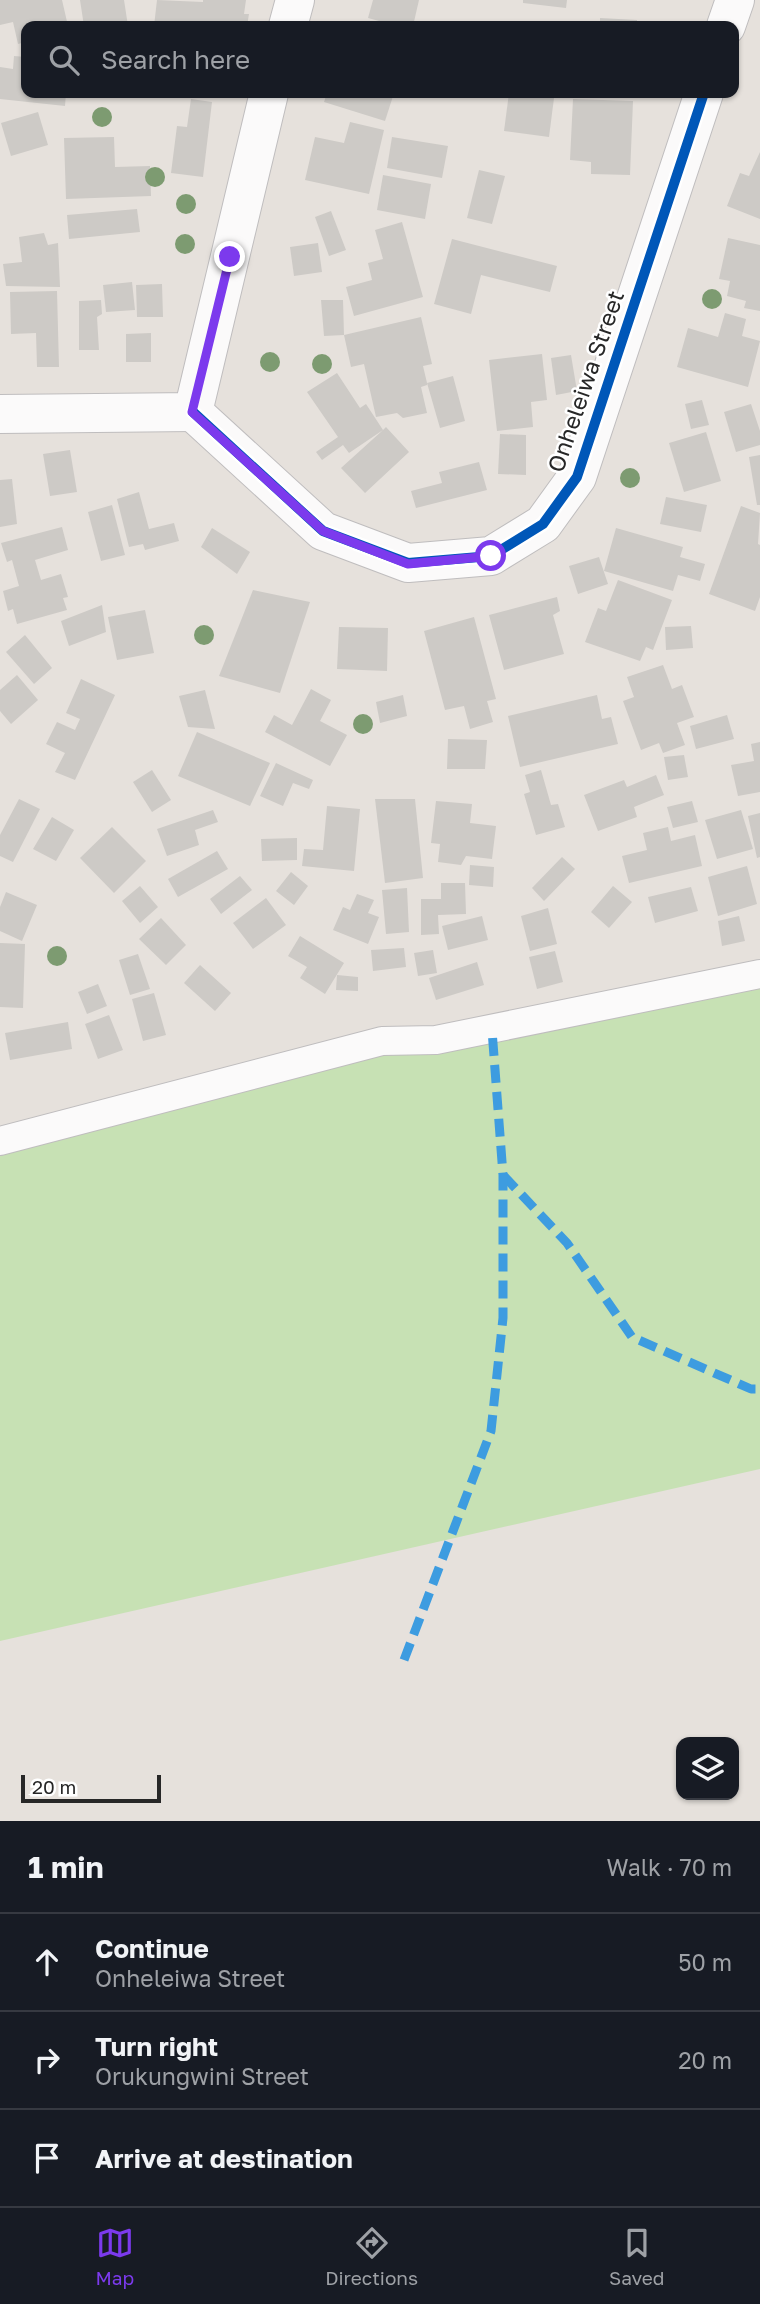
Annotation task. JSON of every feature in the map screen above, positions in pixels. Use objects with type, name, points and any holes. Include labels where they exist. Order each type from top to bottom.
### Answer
[{"type":"street","points":[[289,21],[295,0]]},
{"type":"street","points":[[728,21],[735,0]]},
{"type":"street","points":[[0,414],[192,412],[268,98]]},
{"type":"street","name":"Onheleiwa Street","points":[[192,412],[323,531],[408,564],[491,556],[543,524],[578,477],[702,98]]},
{"type":"lane","points":[[0,1141],[382,1041],[436,1040],[760,974]]},
{"type":"green space","points":[[760,974],[760,1469],[0,1641],[0,1141],[382,1041]]},
{"type":"building","points":[[0,0],[62,0],[67,21],[21,21],[21,43],[18,44],[13,22],[0,25]]},
{"type":"building","points":[[80,0],[124,0],[127,21],[83,21]]},
{"type":"building","points":[[157,0],[246,0],[244,14],[249,14],[248,21],[155,21]]},
{"type":"building","points":[[373,0],[419,0],[414,21],[379,21],[368,18]]},
{"type":"building","points":[[523,0],[567,0],[566,8],[523,3]]},
{"type":"building","points":[[600,18],[637,20],[637,21],[600,21]]},
{"type":"building","points":[[14,56],[21,57],[21,98],[66,98],[65,106],[0,99],[0,67],[13,69]]},
{"type":"building","points":[[325,98],[392,98],[385,121],[324,102]]},
{"type":"building","points":[[508,98],[554,98],[549,137],[504,131]]},
{"type":"building","points":[[191,99],[212,102],[203,177],[171,173],[177,126],[187,127]]},
{"type":"building","points":[[573,99],[633,101],[630,175],[591,174],[591,162],[570,160]]},
{"type":"building","points":[[38,112],[48,145],[11,156],[1,123]]},
{"type":"building","points":[[350,122],[384,130],[369,194],[305,180],[315,137],[344,143]]},
{"type":"building","points":[[114,137],[115,167],[150,166],[151,196],[66,199],[64,138]]},
{"type":"building","points":[[392,137],[448,146],[442,178],[387,168]]},
{"type":"building","points":[[760,152],[760,219],[727,206],[740,173],[749,176]]},
{"type":"building","points":[[479,170],[505,176],[492,224],[467,218]]},
{"type":"building","points":[[383,175],[431,184],[425,219],[377,210]]},
{"type":"building","points":[[137,209],[140,232],[69,239],[67,215]]},
{"type":"building","points":[[331,211],[346,250],[329,256],[315,217]]},
{"type":"building","points":[[402,222],[423,297],[354,316],[346,287],[372,280],[368,263],[383,259],[375,230]]},
{"type":"building","points":[[44,233],[48,245],[58,243],[60,287],[6,286],[3,264],[22,262],[19,237]]},
{"type":"building","points":[[728,238],[760,245],[760,311],[744,308],[746,301],[727,296],[730,281],[719,279]]},
{"type":"building","points":[[452,239],[557,266],[550,292],[481,275],[471,314],[434,304]]},
{"type":"building","points":[[318,243],[322,272],[294,276],[290,247]]},
{"type":"building","points":[[132,282],[135,310],[106,312],[103,285]]},
{"type":"building","points":[[162,284],[163,317],[137,317],[136,285]]},
{"type":"building","points":[[57,291],[59,367],[37,367],[36,333],[11,334],[10,292]]},
{"type":"building","points":[[101,300],[102,314],[97,317],[99,350],[79,350],[79,301]]},
{"type":"building","points":[[321,300],[343,300],[344,335],[324,336]]},
{"type":"building","points":[[725,313],[746,319],[742,336],[760,341],[748,387],[677,367],[688,328],[718,337]]},
{"type":"building","points":[[421,317],[432,364],[423,366],[427,385],[421,387],[427,413],[403,418],[397,413],[376,417],[364,364],[351,367],[344,335]]},
{"type":"building","points":[[151,333],[151,362],[126,362],[126,334]]},
{"type":"building","points":[[542,354],[547,400],[531,402],[533,427],[497,431],[489,360]]},
{"type":"building","points":[[571,355],[577,391],[556,395],[551,358]]},
{"type":"building","points":[[337,373],[360,408],[366,404],[383,430],[349,453],[343,445],[322,460],[316,452],[338,437],[307,392]]},
{"type":"building","points":[[453,376],[465,421],[440,428],[427,383]]},
{"type":"building","points":[[702,400],[709,425],[691,429],[685,404]]},
{"type":"building","points":[[751,404],[760,431],[760,445],[736,452],[724,412]]},
{"type":"building","points":[[386,427],[409,452],[365,493],[341,468]]},
{"type":"building","points":[[706,432],[721,481],[684,492],[669,443]]},
{"type":"building","points":[[500,434],[526,435],[526,475],[498,474]]},
{"type":"building","points":[[70,450],[77,492],[50,496],[43,454]]},
{"type":"building","points":[[760,455],[760,505],[757,505],[749,457]]},
{"type":"building","points":[[479,462],[487,490],[416,508],[411,491],[442,483],[439,472]]},
{"type":"building","points":[[12,479],[17,524],[0,527],[0,480]]},
{"type":"building","points":[[139,492],[149,529],[174,523],[179,541],[145,550],[143,544],[129,547],[117,499]]},
{"type":"building","points":[[666,497],[707,505],[701,532],[660,524]]},
{"type":"building","points":[[112,505],[125,555],[101,561],[88,512]]},
{"type":"building","points":[[741,506],[760,513],[760,597],[755,611],[709,594]]},
{"type":"building","points":[[62,527],[68,550],[35,560],[41,580],[61,574],[68,597],[63,598],[67,610],[17,624],[13,609],[8,611],[3,591],[19,586],[12,560],[7,562],[1,543]]},
{"type":"building","points":[[212,528],[250,552],[237,574],[201,547]]},
{"type":"building","points":[[616,528],[683,547],[680,557],[705,564],[700,581],[678,575],[673,591],[604,571]]},
{"type":"building","points":[[599,557],[608,584],[578,594],[569,566]]},
{"type":"building","points":[[618,580],[672,600],[653,650],[646,647],[640,661],[585,642],[598,608],[606,611]]},
{"type":"building","points":[[253,590],[310,602],[280,693],[219,676]]},
{"type":"building","points":[[557,597],[560,611],[553,615],[564,654],[504,670],[489,615]]},
{"type":"building","points":[[102,605],[106,632],[69,646],[61,621]]},
{"type":"building","points":[[145,610],[154,653],[117,660],[108,617]]},
{"type":"building","points":[[474,617],[496,699],[487,701],[493,722],[470,729],[464,706],[445,710],[424,631]]},
{"type":"building","points":[[691,626],[693,648],[666,650],[665,627]]},
{"type":"building","points":[[339,627],[388,628],[387,671],[337,669]]},
{"type":"building","points":[[25,635],[52,668],[34,684],[6,652]]},
{"type":"building","points":[[663,665],[672,689],[682,685],[694,717],[677,723],[685,745],[663,753],[659,743],[641,750],[623,701],[634,697],[627,677]]},
{"type":"building","points":[[17,675],[38,700],[11,724],[0,711],[0,690]]},
{"type":"building","points":[[81,679],[115,695],[75,780],[55,772],[65,753],[46,744],[57,722],[75,730],[80,719],[66,713]]},
{"type":"building","points":[[311,689],[331,700],[320,721],[347,735],[330,766],[265,732],[274,715],[292,725]]},
{"type":"building","points":[[205,690],[215,729],[188,727],[179,696]]},
{"type":"building","points":[[403,695],[407,716],[380,723],[376,702]]},
{"type":"building","points":[[597,695],[602,719],[611,717],[618,744],[520,767],[508,716]]},
{"type":"building","points":[[727,715],[734,739],[696,749],[690,726]]},
{"type":"building","points":[[197,732],[270,763],[250,806],[178,776]]},
{"type":"building","points":[[448,739],[487,740],[485,769],[447,769]]},
{"type":"building","points":[[760,742],[760,792],[738,796],[731,765],[754,761],[751,744]]},
{"type":"building","points":[[684,755],[688,777],[668,780],[664,757]]},
{"type":"building","points":[[276,763],[313,780],[309,789],[293,783],[283,806],[260,796]]},
{"type":"building","points":[[152,770],[171,800],[152,812],[133,782]]},
{"type":"building","points":[[541,770],[551,805],[558,804],[565,827],[536,835],[524,794],[530,792],[525,775]]},
{"type":"building","points":[[656,775],[664,795],[634,807],[637,817],[598,831],[584,795],[624,780],[627,787]]},
{"type":"building","points":[[19,799],[40,809],[13,862],[0,856],[0,835]]},
{"type":"building","points":[[375,799],[415,799],[423,878],[385,883]]},
{"type":"building","points":[[436,801],[472,804],[470,823],[496,826],[492,859],[466,856],[461,865],[438,862],[440,844],[431,843]]},
{"type":"building","points":[[692,801],[698,822],[673,828],[667,807]]},
{"type":"building","points":[[327,806],[360,809],[354,871],[302,866],[304,849],[323,850]]},
{"type":"building","points":[[213,810],[218,822],[195,830],[199,845],[167,856],[157,829]]},
{"type":"building","points":[[741,810],[753,849],[717,859],[705,820]]},
{"type":"building","points":[[760,813],[760,857],[757,858],[748,816]]},
{"type":"building","points":[[52,817],[74,830],[56,861],[33,849]]},
{"type":"building","points":[[112,827],[146,861],[114,893],[80,858]]},
{"type":"building","points":[[668,827],[671,841],[695,835],[702,866],[629,883],[622,856],[647,850],[643,833]]},
{"type":"building","points":[[297,838],[297,860],[262,861],[261,839]]},
{"type":"building","points":[[217,851],[228,869],[178,897],[168,879]]},
{"type":"building","points":[[562,857],[575,869],[544,901],[532,888]]},
{"type":"building","points":[[470,865],[494,867],[493,887],[469,885]]},
{"type":"building","points":[[747,866],[757,904],[718,916],[708,877]]},
{"type":"building","points":[[291,872],[308,886],[294,905],[276,891]]},
{"type":"building","points":[[240,876],[252,890],[221,914],[210,899]]},
{"type":"building","points":[[441,883],[465,883],[466,914],[438,915],[439,934],[421,935],[421,899],[441,899]]},
{"type":"building","points":[[140,886],[158,907],[140,923],[122,901]]},
{"type":"building","points":[[613,886],[632,902],[609,928],[591,912]]},
{"type":"building","points":[[691,887],[698,911],[655,923],[648,897]]},
{"type":"building","points":[[407,888],[409,932],[386,934],[382,890]]},
{"type":"building","points":[[6,892],[37,905],[22,941],[0,931],[0,907]]},
{"type":"building","points":[[357,894],[374,900],[368,913],[379,917],[368,944],[333,930],[343,907],[350,910]]},
{"type":"building","points":[[266,898],[286,925],[253,949],[233,923]]},
{"type":"building","points":[[548,908],[557,944],[530,951],[521,916]]},
{"type":"building","points":[[482,916],[488,940],[448,950],[442,926]]},
{"type":"building","points":[[739,916],[745,941],[722,946],[718,921]]},
{"type":"building","points":[[161,918],[186,945],[166,965],[139,939]]},
{"type":"building","points":[[300,936],[344,963],[325,994],[300,978],[307,967],[288,956]]},
{"type":"building","points":[[0,943],[25,944],[23,1008],[0,1007]]},
{"type":"building","points":[[404,948],[406,967],[373,971],[371,950]]},
{"type":"building","points":[[433,950],[437,973],[418,976],[414,953]]},
{"type":"building","points":[[555,951],[563,982],[537,989],[529,957]]},
{"type":"building","points":[[138,954],[150,989],[130,995],[119,960]]},
{"type":"building","points":[[477,962],[484,985],[436,1000],[429,978]]},
{"type":"building","points":[[200,965],[231,993],[215,1011],[184,983]]},
{"type":"building","points":[[337,975],[358,977],[358,991],[336,990]]},
{"type":"building","points":[[98,984],[107,1006],[87,1014],[78,992]]},
{"type":"building","points":[[154,993],[166,1035],[143,1041],[132,999]]},
{"type":"building","points":[[109,1015],[123,1050],[98,1059],[85,1024]]},
{"type":"building","points":[[68,1022],[72,1049],[10,1060],[5,1033]]},
{"type":"marked path","points":[[404,1660],[491,1431],[503,1318],[503,1175],[492,1030]]},
{"type":"marked path","points":[[503,1175],[567,1243],[632,1337],[751,1389],[760,1389]]},
{"type":"cycle path","points":[[193,412],[323,531],[408,563],[491,556],[543,524],[577,477],[702,98]]},
{"type":"route","points":[[230,257],[192,412],[323,531],[408,564],[491,556]]}]
